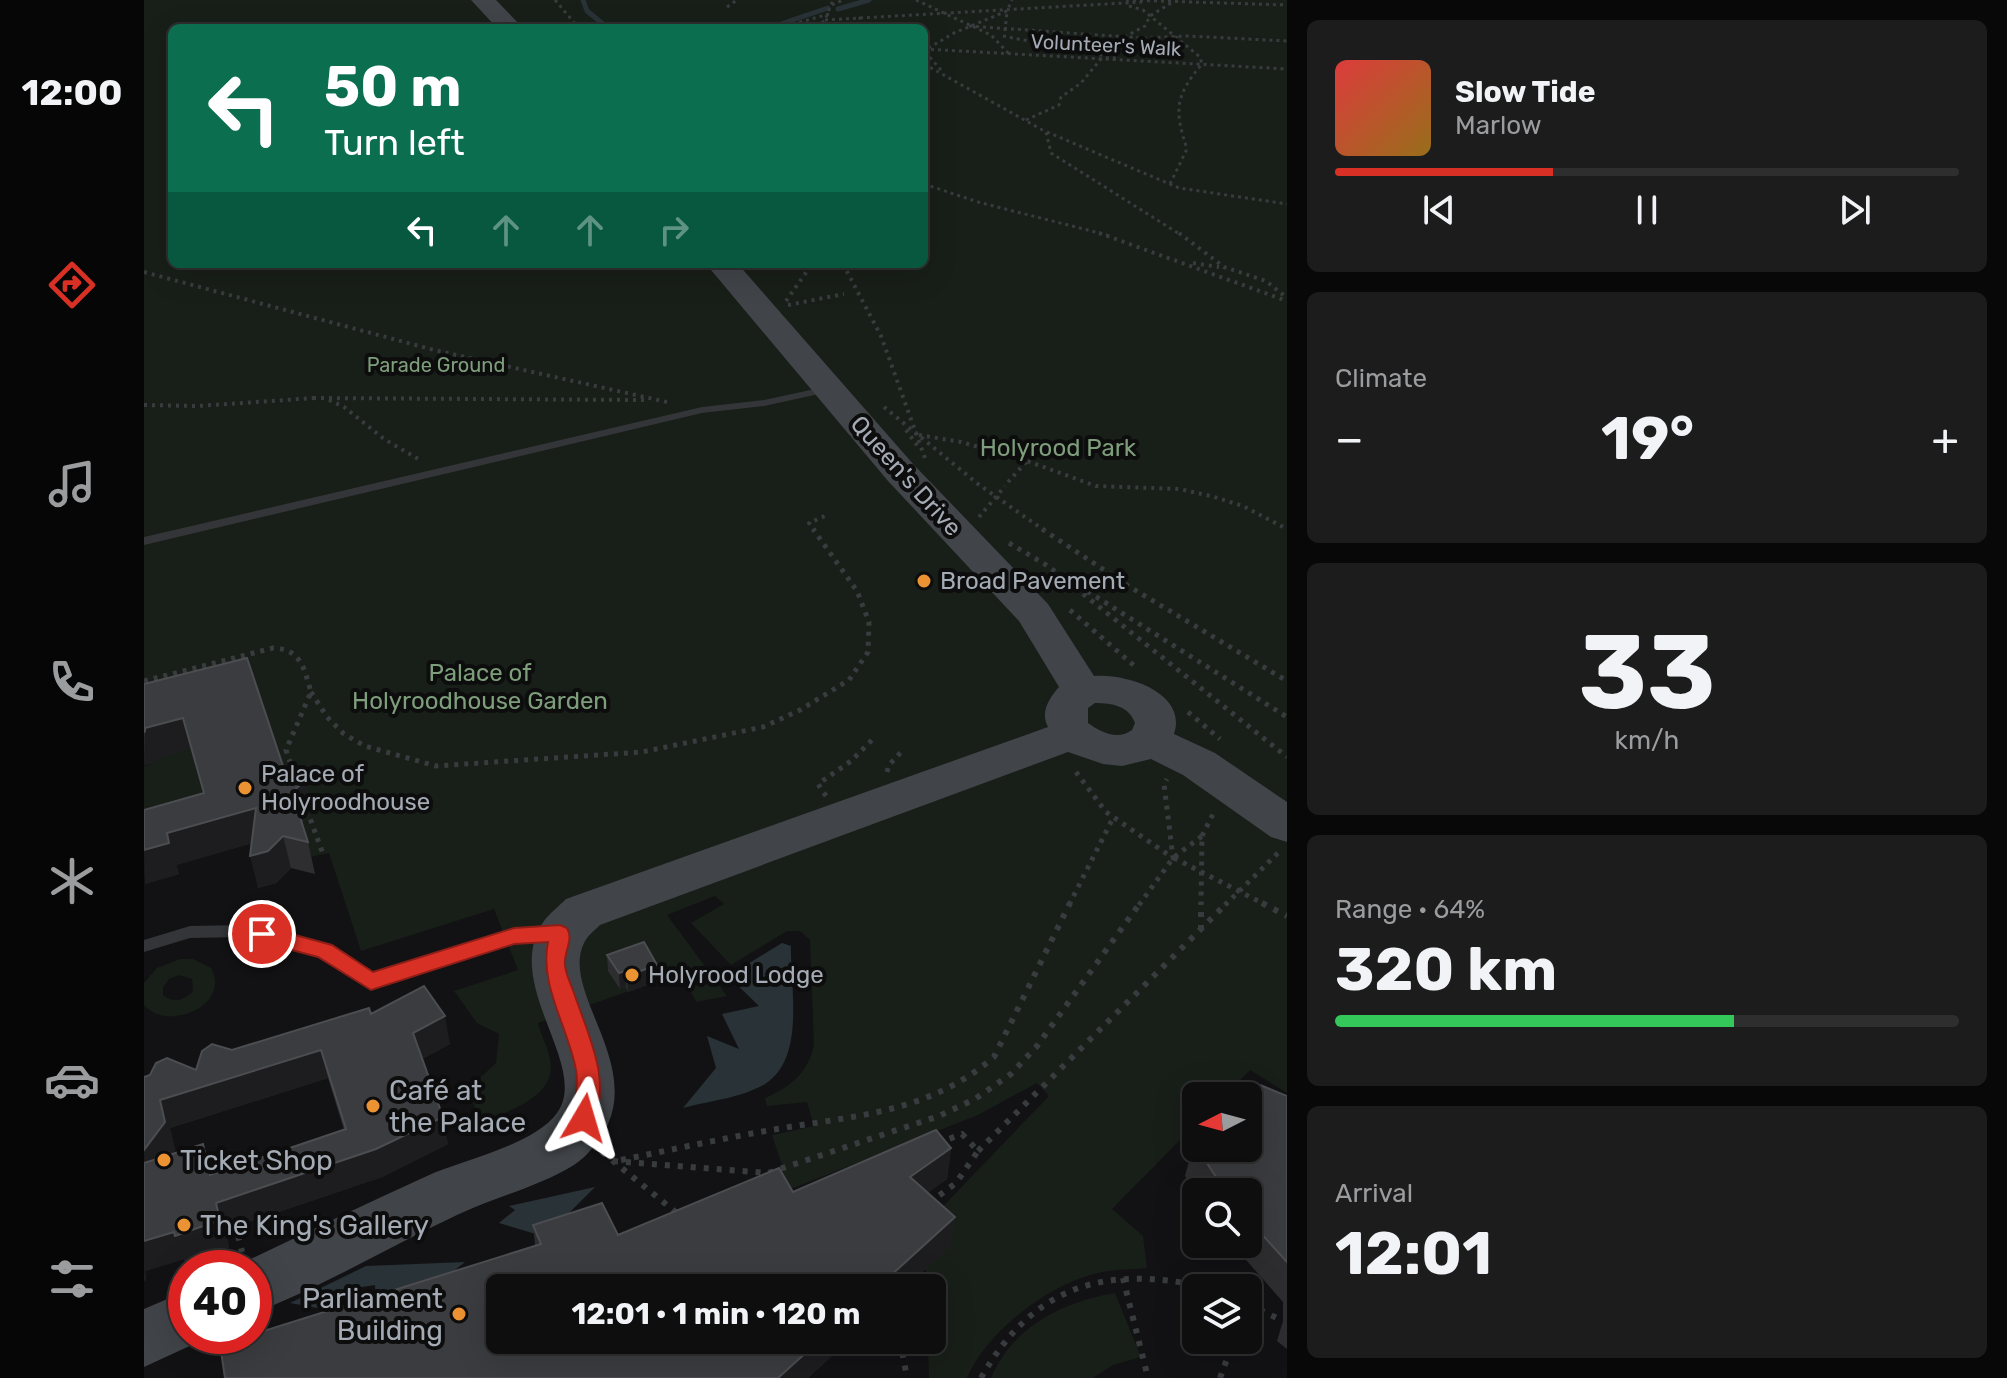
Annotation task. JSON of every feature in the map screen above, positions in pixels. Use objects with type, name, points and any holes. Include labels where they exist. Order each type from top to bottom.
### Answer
[{"type":"street","points":[[483,0],[507,24]]},
{"type":"street","name":"Queen's Drive","points":[[724,268],[919,493],[1034,613],[1077,733]]},
{"type":"street","points":[[272,1261],[532,1160],[555,1148],[593,1147],[584,1118],[590,1087],[587,1067],[554,964],[560,933],[583,912],[1077,733],[1108,689],[1140,700],[1155,717],[1156,729],[1150,740],[1131,750],[1113,751],[1087,743],[1077,733]]},
{"type":"street","points":[[1150,740],[1199,764],[1285,836]]},
{"type":"street","points":[[144,1339],[168,1328]]},
{"type":"lane","points":[[144,541],[702,410],[764,403],[829,389]]},
{"type":"lane","points":[[144,946],[190,932],[243,931],[281,937],[324,951],[371,982],[514,936],[560,933]]},
{"type":"path","points":[[555,0],[575,24]]},
{"type":"path","points":[[727,7],[737,0]]},
{"type":"path","points":[[821,24],[829,14],[832,2],[843,0]]},
{"type":"path","points":[[916,0],[937,13],[1001,38],[1129,61]]},
{"type":"path","points":[[1007,29],[1007,11],[1012,0]]},
{"type":"path","points":[[1126,0],[1287,5]]},
{"type":"path","points":[[825,20],[1142,2]]},
{"type":"path","points":[[1026,120],[1059,105],[1061,97],[1081,83],[1096,66],[1098,59],[1124,37],[1145,26],[1150,16],[1171,3]]},
{"type":"path","points":[[1118,4],[1133,6],[1150,16],[1200,57],[1202,64],[1186,81],[1178,99],[1176,118],[1187,149],[1170,184]]},
{"type":"path","points":[[928,48],[969,26],[1007,11]]},
{"type":"path","points":[[793,24],[829,14]]},
{"type":"path","points":[[859,17],[865,24]]},
{"type":"path","points":[[969,26],[1124,37],[1287,41]]},
{"type":"path","points":[[1007,29],[1001,38],[1009,54]]},
{"type":"path","name":"Volunteer's Walk","points":[[928,49],[1287,69]]},
{"type":"path","points":[[928,55],[945,73]]},
{"type":"path","points":[[928,66],[1046,132],[1179,188],[1287,204]]},
{"type":"path","points":[[1046,132],[1051,153],[1185,237],[1224,267]]},
{"type":"path","points":[[928,185],[978,202],[1107,234],[1287,300]]},
{"type":"path","points":[[1183,262],[1224,267],[1266,281],[1287,300]]},
{"type":"path","points":[[809,268],[784,305],[844,294]]},
{"type":"path","points":[[845,268],[881,336],[920,437],[997,496],[1153,602],[1287,681]]},
{"type":"path","points":[[144,272],[456,355],[702,410]]},
{"type":"path","points":[[144,405],[198,406],[313,398],[657,400]]},
{"type":"path","points":[[313,398],[344,407],[384,439],[442,471]]},
{"type":"path","points":[[901,423],[925,456]]},
{"type":"path","points":[[920,437],[961,442],[1096,486],[1149,487],[1211,496],[1243,506],[1287,529]]},
{"type":"path","points":[[973,523],[1027,461]]},
{"type":"path","points":[[144,681],[283,648],[298,654],[311,692],[327,717],[344,734],[365,746],[436,766],[642,752],[763,727],[800,710],[849,680],[868,652],[869,622],[857,591],[809,523],[827,515]]},
{"type":"path","points":[[998,537],[1287,717]]},
{"type":"path","points":[[1048,566],[1287,757]]},
{"type":"path","points":[[1068,609],[1147,678]]},
{"type":"path","points":[[171,674],[175,685]]},
{"type":"path","points":[[301,794],[286,750],[311,692]]},
{"type":"path","points":[[1183,708],[1230,747]]},
{"type":"path","points":[[1077,733],[1088,795],[1113,818],[1173,858],[1287,916]]},
{"type":"path","points":[[827,798],[818,784],[851,761],[876,736]]},
{"type":"path","points":[[886,777],[889,765],[903,750]]},
{"type":"path","points":[[1164,784],[1173,858]]},
{"type":"path","points":[[593,1147],[768,1173],[939,1116],[975,1099],[1011,1074],[1037,1046],[1173,858],[1202,836],[1218,806]]},
{"type":"path","points":[[306,808],[323,854]]},
{"type":"path","points":[[593,1147],[814,1125],[922,1100],[962,1084],[979,1073],[994,1057],[1113,818]]},
{"type":"path","points":[[1201,930],[1202,836]]},
{"type":"path","points":[[920,1210],[956,1183],[978,1151],[1240,891],[1285,836]]},
{"type":"path","points":[[937,1143],[962,1134],[978,1151]]},
{"type":"path","points":[[593,1147],[682,1217]]},
{"type":"path","points":[[232,1214],[242,1250]]},
{"type":"path","points":[[981,1378],[1006,1335],[1041,1305],[1087,1284],[1123,1277],[1159,1277],[1182,1282]]},
{"type":"path","points":[[1123,1277],[1148,1378]]},
{"type":"path","points":[[1262,1311],[1283,1321]]},
{"type":"path","points":[[903,1354],[907,1378]]},
{"type":"path","points":[[1220,1378],[1229,1354]]},
{"type":"green space","points":[[144,0],[1287,0],[1287,1093],[1250,1070],[1238,1082],[1182,1082],[1182,1138],[1112,1209],[1143,1236],[1147,1268],[1098,1273],[1060,1288],[1021,1312],[1004,1327],[976,1361],[967,1378],[929,1378],[928,1354],[946,1354],[946,1274],[926,1274],[925,1225],[1049,1096],[1037,1083],[978,1115],[758,1202],[751,1183],[784,1171],[772,1135],[814,1126],[807,1102],[767,1106],[765,1098],[797,1078],[807,1064],[814,1045],[810,940],[800,931],[787,931],[731,965],[691,923],[724,904],[715,896],[667,915],[727,996],[696,1002],[681,973],[538,1023],[550,1059],[547,1083],[529,1100],[482,1123],[467,1090],[496,1063],[499,1034],[477,1023],[454,991],[518,970],[494,909],[361,951],[329,853],[310,857],[299,823],[305,819],[144,718]]},
{"type":"green space","points":[[192,749],[213,825],[144,844],[144,766],[155,763],[154,759]]},
{"type":"green space","points":[[180,959],[193,959],[211,968],[215,981],[213,993],[194,1011],[168,1016],[155,1013],[144,1005],[144,983],[157,968]],"holes":[[[179,975],[192,979],[193,991],[186,997],[175,1000],[163,995],[163,987],[169,979]]]},
{"type":"green space","points":[[1115,1293],[1141,1357],[1113,1365],[1093,1378],[991,1378],[1012,1344],[1042,1319],[1077,1303]]},
{"type":"shaded area","points":[[782,943],[791,946],[793,1021],[786,1057],[778,1072],[765,1084],[746,1093],[683,1108],[716,1068],[707,1036],[739,1049],[722,1014],[759,1006],[728,976]]},
{"type":"shaded area","points":[[595,1187],[553,1229],[539,1235],[499,1223],[515,1210],[509,1206]]},
{"type":"shaded area","points":[[465,1262],[395,1318],[376,1301],[375,1285],[349,1289],[334,1311],[290,1303],[366,1266]]},
{"type":"building","name":"Palace of Holyroodhouse","points":[[247,658],[287,778],[305,781],[292,792],[308,842],[283,836],[268,851],[250,856],[256,808],[167,833],[169,843],[144,850],[144,810],[204,793],[183,718],[145,728],[144,732],[144,684]]},
{"type":"building","points":[[644,942],[657,965],[627,976],[625,971],[619,973],[607,955]]},
{"type":"building","points":[[424,986],[445,1016],[413,1033],[443,1117],[376,1149],[216,1203],[220,1220],[175,1236],[174,1232],[144,1241],[144,1163],[203,1144],[210,1175],[346,1129],[321,1050],[160,1100],[165,1122],[144,1150],[144,1077],[150,1075],[156,1063],[167,1058],[196,1070],[202,1051],[212,1044],[232,1050],[369,1008],[371,1014]]},
{"type":"building","points":[[1262,1086],[1287,1096],[1287,1262],[1262,1234],[1262,1178],[1217,1178],[1206,1162],[1262,1162]]},
{"type":"building","points":[[936,1130],[951,1148],[910,1177],[955,1217],[892,1274],[486,1274],[486,1354],[805,1354],[778,1378],[225,1378],[221,1354],[272,1354],[272,1328],[541,1244],[533,1225],[602,1203],[618,1235],[779,1168],[793,1192]]},
{"type":"waterway","points":[[583,0],[587,11],[603,24]]},
{"type":"waterway","points":[[838,9],[869,0]]},
{"type":"waterway","points":[[781,24],[828,8]]},
{"type":"place","name":"Broad Pavement","points":[[924,581]]},
{"type":"place","name":"Palace of Holyroodhouse","points":[[245,788]]},
{"type":"place","name":"Holyrood Lodge","points":[[632,975]]},
{"type":"place","name":"Café at the Palace","points":[[373,1106]]},
{"type":"place","name":"Ticket Shop","points":[[164,1160]]},
{"type":"place","name":"The King's Gallery","points":[[184,1225]]},
{"type":"place","name":"Parliament Building","points":[[459,1314]]},
{"type":"route","points":[[262,934],[324,951],[371,982],[514,936],[560,933],[554,951],[554,964],[587,1067],[590,1087],[584,1118]]},
{"type":"park label","name":"Parade Ground","points":[[436,365]]},
{"type":"park label","name":"Holyrood Park","points":[[1058,448]]},
{"type":"park label","name":"Palace of Holyroodhouse Garden","points":[[480,687]]}]
